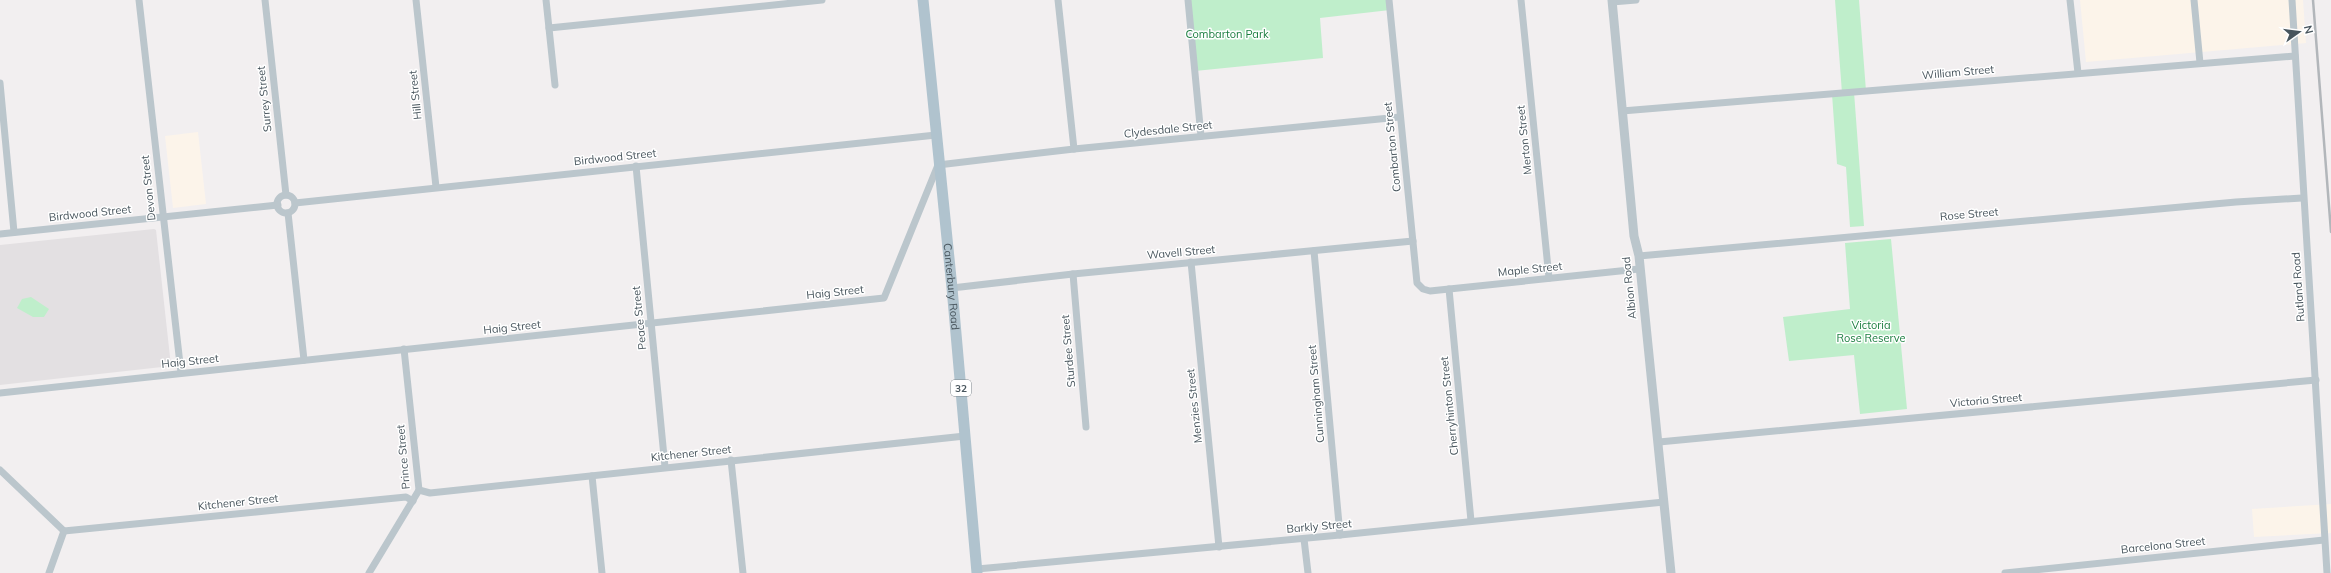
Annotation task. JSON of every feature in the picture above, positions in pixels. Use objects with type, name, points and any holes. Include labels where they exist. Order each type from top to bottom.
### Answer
[{"type":"main road","name":"Canterbury Road","points":[[923,0],[938,165],[952,288],[977,571]]},
{"type":"street","name":"Devon Street","points":[[139,0],[180,373]]},
{"type":"street","name":"Surrey Street","points":[[265,0],[286,195]]},
{"type":"street","name":"Hill Street","points":[[416,0],[436,187]]},
{"type":"street","points":[[546,0],[555,85]]},
{"type":"street","points":[[549,28],[822,0]]},
{"type":"street","points":[[1058,0],[1074,149]]},
{"type":"street","points":[[1188,0],[1202,136]]},
{"type":"street","name":"Combarton Street","points":[[1389,0],[1417,283],[1423,289]]},
{"type":"street","name":"Merton Street","points":[[1521,0],[1549,278]]},
{"type":"street","points":[[1612,1],[1636,0]]},
{"type":"street","points":[[2070,0],[2078,73]]},
{"type":"street","points":[[2194,0],[2200,63]]},
{"type":"street","name":"Rutland Road","points":[[2292,0],[2302,198],[2316,380],[2327,573]]},
{"type":"street","name":"Albion Road","points":[[1612,1],[1634,236],[1639,256],[1639,269],[1659,442],[1671,573]]},
{"type":"street","name":"William Street","points":[[1622,111],[2295,56]]},
{"type":"street","points":[[0,83],[14,232]]},
{"type":"street","name":"Clydesdale Street","points":[[938,165],[1074,149],[1400,117]]},
{"type":"street","name":"Birdwood Street","points":[[295,203],[936,135]]},
{"type":"street","name":"Haig Street","points":[[0,393],[884,298],[938,165]]},
{"type":"street","name":"Peace Street","points":[[636,166],[665,467]]},
{"type":"street","points":[[286,195],[292,197],[295,203],[293,210],[288,212],[280,210],[278,205],[280,197],[286,195]]},
{"type":"street","name":"Rose Street","points":[[1639,256],[2236,202],[2302,198]]},
{"type":"street","name":"Birdwood Street","points":[[0,234],[278,205]]},
{"type":"street","points":[[288,212],[304,360]]},
{"type":"street","name":"Wavell Street","points":[[952,288],[1073,274],[1413,241]]},
{"type":"street","name":"Cunningham Street","points":[[1314,251],[1340,536]]},
{"type":"street","name":"Menzies Street","points":[[1191,262],[1219,547]]},
{"type":"street","name":"Maple Street","points":[[1423,289],[1430,291],[1639,269]]},
{"type":"street","name":"Sturdee Street","points":[[1073,274],[1086,427]]},
{"type":"street","name":"Cherryhinton Street","points":[[1449,289],[1472,521]]},
{"type":"street","name":"Prince Street","points":[[369,573],[419,490],[404,349]]},
{"type":"street","name":"Victoria Street","points":[[1659,442],[2316,380]]},
{"type":"street","name":"Kitchener Street","points":[[419,490],[430,493],[965,436]]},
{"type":"street","points":[[731,460],[743,573]]},
{"type":"street","points":[[0,470],[64,531],[49,573]]},
{"type":"street","points":[[592,476],[602,573]]},
{"type":"street","name":"Kitchener Street","points":[[64,531],[406,497],[413,501]]},
{"type":"street","name":"Barkly Street","points":[[977,571],[1340,536],[1664,502]]},
{"type":"street","points":[[1304,539],[1308,573]]},
{"type":"street","name":"Barcelona Street","points":[[2005,573],[2324,540]]},
{"type":"shaded area","points":[[2080,0],[2303,0],[2306,43],[2086,62]]},
{"type":"shaded area","points":[[198,132],[206,204],[173,208],[165,136]]},
{"type":"shaded area","points":[[156,230],[171,366],[0,385],[0,245]]},
{"type":"shaded area","points":[[2331,504],[2331,533],[2254,537],[2252,509]]},
{"type":"green space","name":"Combarton Park","points":[[1188,0],[1389,0],[1390,10],[1320,18],[1323,58],[1195,71]]},
{"type":"green space","points":[[1835,0],[1859,0],[1866,91],[1854,92],[1864,226],[1850,227],[1846,167],[1837,164],[1832,94],[1842,93]]},
{"type":"green space","name":"Victoria Rose Reserve","points":[[1891,239],[1907,409],[1860,414],[1854,355],[1789,361],[1783,317],[1850,309],[1845,243]]},
{"type":"green space","points":[[31,297],[49,309],[44,317],[33,317],[17,308],[22,299]]},
{"type":"railway","points":[[2313,0],[2331,232]]}]
